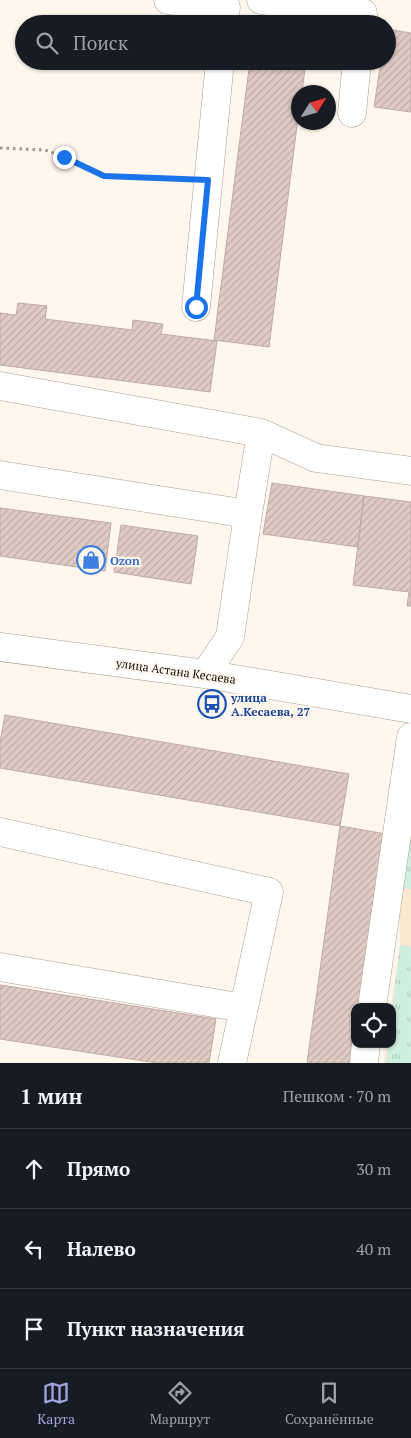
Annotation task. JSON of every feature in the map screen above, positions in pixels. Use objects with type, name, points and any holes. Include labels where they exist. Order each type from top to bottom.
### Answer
[{"type":"street","points":[[168,0],[230,10]]},
{"type":"street","points":[[261,0],[363,12],[363,15]]},
{"type":"street","points":[[196,307],[219,70]]},
{"type":"street","points":[[352,113],[356,70]]},
{"type":"street","points":[[0,386],[261,433],[316,458],[411,471]]},
{"type":"street","points":[[206,674],[230,636],[261,433]]},
{"type":"street","points":[[0,475],[248,514]]},
{"type":"street","name":"улица Астана Кесаева","points":[[0,647],[206,674],[411,709]]},
{"type":"street","points":[[373,1003],[411,737]]},
{"type":"street","points":[[0,832],[269,892],[232,1063]]},
{"type":"street","points":[[0,967],[244,1008]]},
{"type":"street","points":[[364,1063],[366,1048]]},
{"type":"path","points":[[0,148],[45,150],[104,176],[208,180]]},
{"type":"shaded area","points":[[411,804],[411,1063],[384,1063],[386,1048],[396,1048],[396,1003],[392,1003],[400,945],[399,887]]},
{"type":"green space","points":[[411,804],[411,889],[399,887]]},
{"type":"green space","points":[[400,945],[411,947],[411,1063],[386,1063],[388,1048],[396,1048],[396,1003],[393,1003]]},
{"type":"building","points":[[287,12],[312,15],[287,15]]},
{"type":"building","points":[[396,30],[411,33],[411,112],[374,107],[380,70],[396,70]]},
{"type":"building","points":[[249,70],[305,70],[303,85],[291,85],[291,130],[296,130],[269,347],[214,340]]},
{"type":"building","points":[[18,303],[47,306],[45,319],[132,330],[133,320],[163,324],[161,334],[217,341],[210,392],[0,365],[0,313],[16,315]]},
{"type":"building","points":[[272,483],[364,496],[358,547],[263,534]]},
{"type":"building","points":[[364,496],[411,502],[411,606],[407,606],[409,592],[353,585]]},
{"type":"building","points":[[0,508],[111,523],[105,571],[0,556]]},
{"type":"building","points":[[121,525],[198,536],[191,584],[114,572]]},
{"type":"building","points":[[5,715],[349,774],[340,826],[0,768],[0,742]]},
{"type":"building","points":[[340,826],[386,834],[363,1003],[351,1003],[351,1048],[354,1048],[354,1063],[307,1063]]},
{"type":"building","points":[[0,985],[216,1019],[209,1063],[157,1063],[0,1039]]},
{"type":"place","name":"Ozon","points":[[91,560]]},
{"type":"place","name":"улица А.Кесаева, 27","points":[[212,704]]},
{"type":"route","points":[[64,157],[104,176],[208,180],[196,307]]}]
